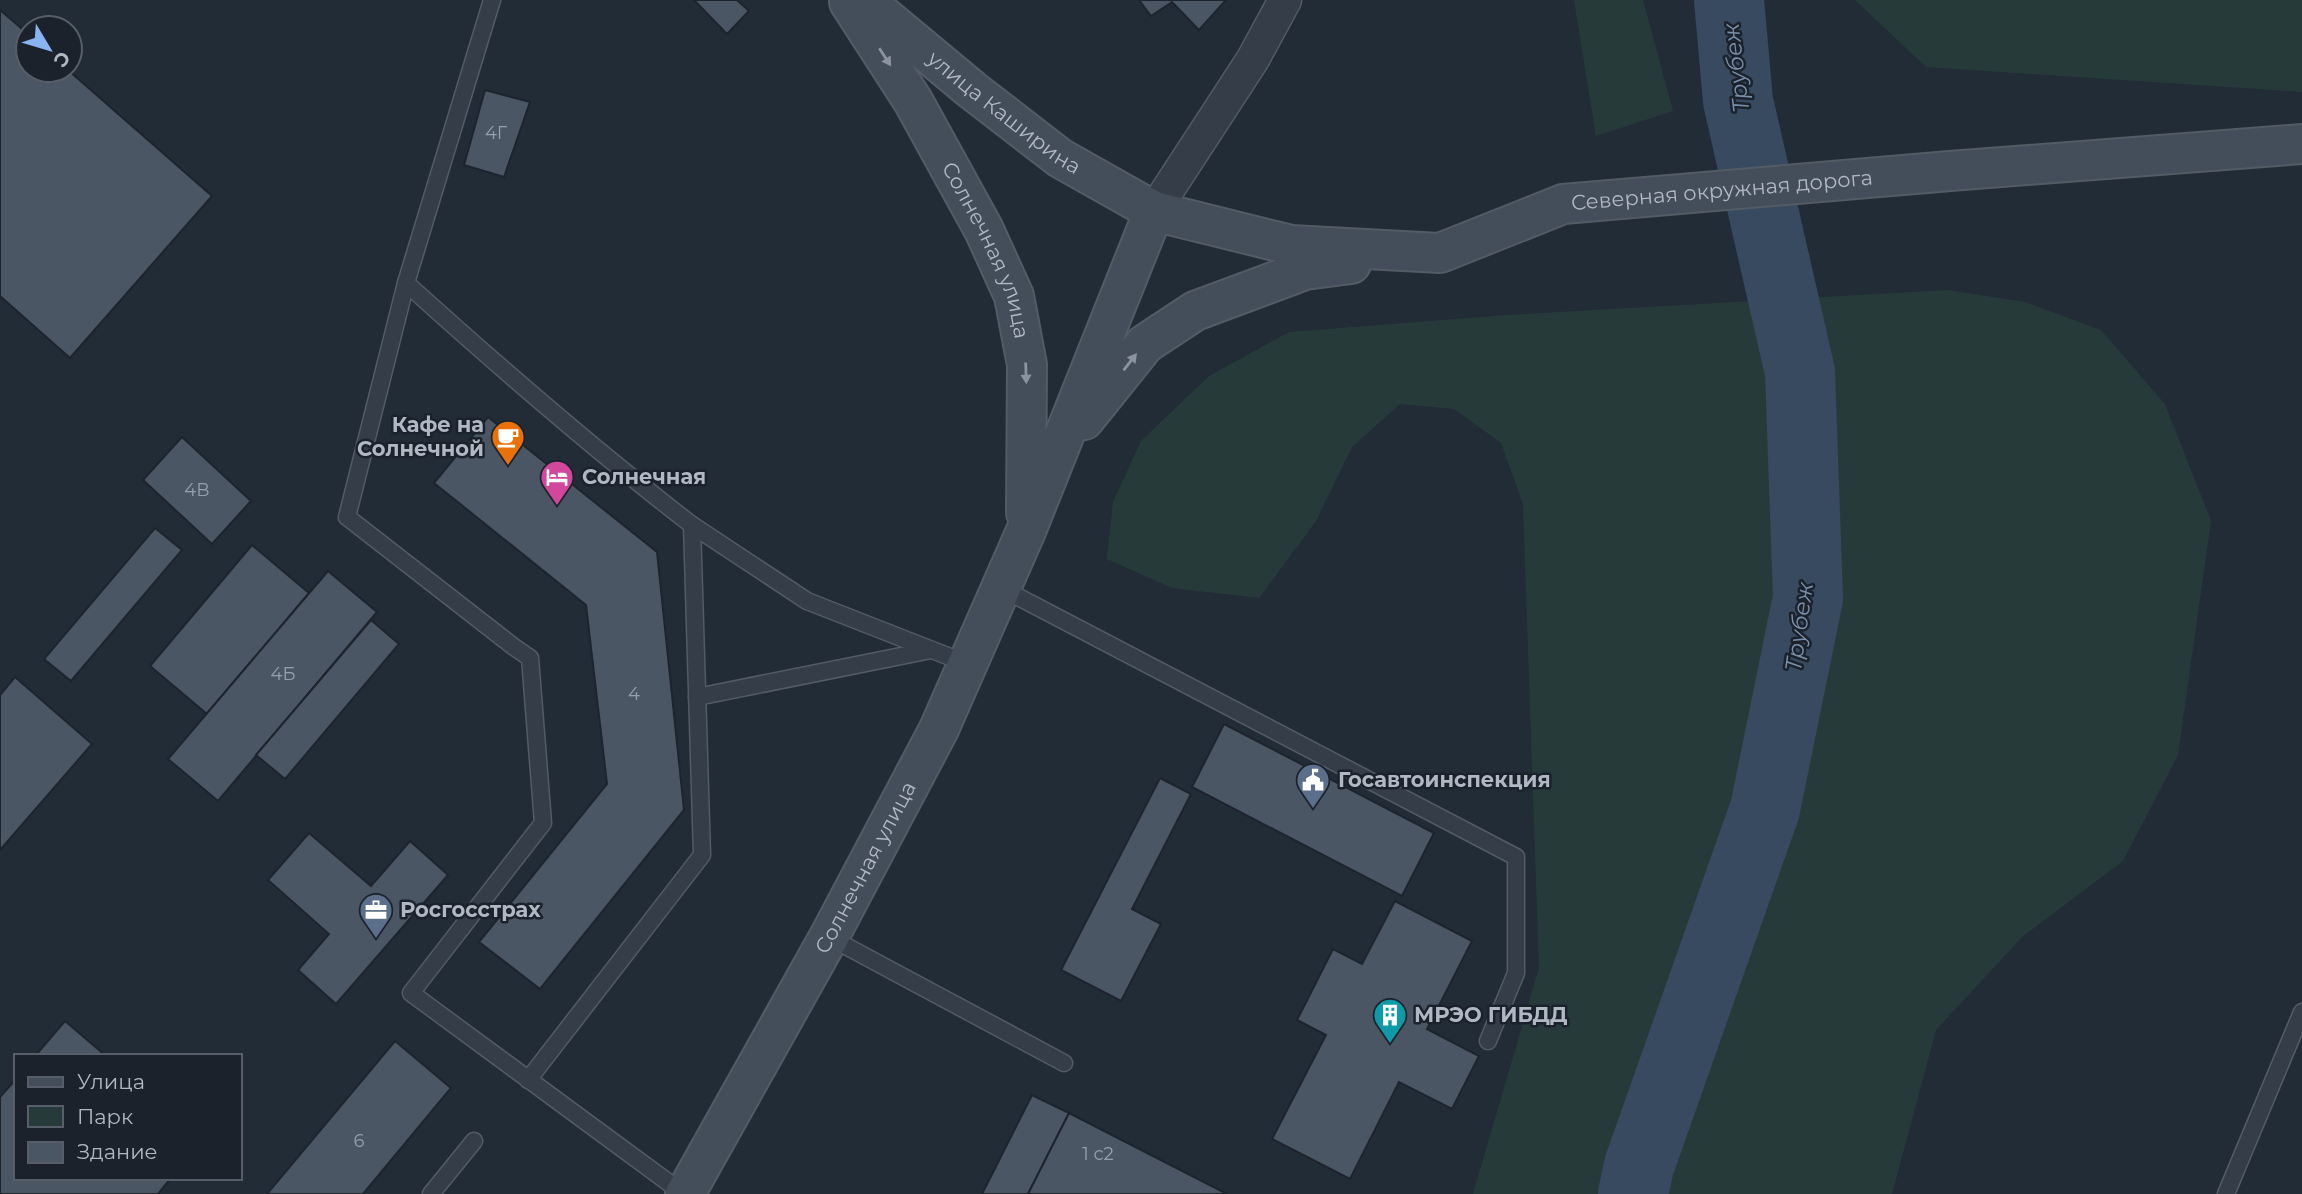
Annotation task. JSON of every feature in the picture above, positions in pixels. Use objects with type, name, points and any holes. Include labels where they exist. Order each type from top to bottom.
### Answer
[{"type":"main road","name":"Солнечная улица","points":[[847,0],[914,101],[984,230],[1014,296],[1027,365],[1026,531]]},
{"type":"main road","name":"улица Каширина","points":[[864,0],[972,90],[1060,158],[1154,211]]},
{"type":"main road","name":"Северная окружная дорога","points":[[1154,211],[1291,245],[1440,253],[1563,204],[1950,171],[2301,148]]},
{"type":"main road","name":"Солнечная улица","points":[[684,1194],[829,937],[939,729],[1026,531],[1154,211]]},
{"type":"main road","points":[[1057,454],[1144,344],[1195,311],[1306,270],[1440,253]]},
{"type":"street","points":[[1154,211],[1253,59],[1285,0]]},
{"type":"lane","points":[[492,0],[406,284],[347,517],[530,658],[543,824],[411,993],[684,1194]]},
{"type":"lane","points":[[406,284],[539,401],[692,525],[807,601],[968,664]]},
{"type":"lane","points":[[528,1080],[702,855],[692,525]]},
{"type":"lane","points":[[1001,587],[1516,857],[1516,973],[1488,1041]]},
{"type":"lane","points":[[697,697],[931,650]]},
{"type":"lane","points":[[829,937],[1064,1063]]},
{"type":"lane","points":[[2226,1194],[2302,1012]]},
{"type":"lane","points":[[431,1194],[474,1141]]},
{"type":"green space","points":[[1574,0],[1643,0],[1673,111],[1596,136]]},
{"type":"green space","points":[[1855,0],[2302,0],[2302,92],[1926,67]]},
{"type":"green space","points":[[1947,290],[2025,302],[2101,330],[2165,404],[2211,521],[2178,755],[2123,861],[2022,937],[1936,1030],[1892,1194],[1473,1194],[1539,968],[1523,504],[1501,443],[1454,409],[1400,404],[1352,447],[1316,521],[1259,598],[1172,588],[1107,559],[1113,502],[1141,441],[1209,376],[1289,332],[1507,315]]},
{"type":"building","points":[[694,0],[737,0],[749,11],[727,34]]},
{"type":"building","points":[[1139,0],[1226,0],[1199,30],[1172,2],[1151,16]]},
{"type":"building","points":[[0,10],[14,22],[14,84],[84,84],[212,196],[70,358],[0,296]]},
{"type":"building","points":[[485,90],[530,102],[504,177],[464,165]]},
{"type":"building","points":[[488,417],[657,552],[684,810],[540,989],[479,942],[607,784],[586,605],[434,483]]},
{"type":"building","points":[[182,437],[251,501],[212,544],[143,480]]},
{"type":"building","points":[[155,528],[182,550],[71,681],[44,659]]},
{"type":"building","points":[[252,545],[309,593],[207,714],[150,666]]},
{"type":"building","points":[[328,571],[377,612],[218,801],[168,759]]},
{"type":"building","points":[[371,620],[399,644],[285,779],[256,755]]},
{"type":"building","points":[[15,677],[92,744],[0,850],[0,695]]},
{"type":"building","name":"Госавтоинспекция","points":[[1224,724],[1434,833],[1402,896],[1192,787]]},
{"type":"building","points":[[1160,778],[1191,794],[1132,909],[1161,924],[1121,1001],[1061,970]]},
{"type":"building","points":[[309,833],[371,886],[410,841],[448,875],[336,1004],[298,970],[329,934],[268,880]]},
{"type":"building","name":"МРЭО ГИБДД","points":[[1395,901],[1472,941],[1427,1029],[1479,1056],[1452,1109],[1399,1082],[1350,1179],[1272,1139],[1326,1035],[1297,1020],[1333,949],[1362,964]]},
{"type":"building","points":[[65,1021],[104,1054],[37,1054]]},
{"type":"building","points":[[395,1041],[451,1088],[363,1194],[267,1194]]},
{"type":"building","points":[[14,1081],[14,1180],[169,1180],[158,1194],[0,1194],[0,1097]]},
{"type":"building","points":[[1032,1095],[1069,1113],[1028,1194],[982,1194]]},
{"type":"building","points":[[1069,1113],[1227,1194],[1028,1194]]},
{"type":"waterway","name":"Трубеж","points":[[1633,1194],[1639,1166],[1765,809],[1808,598],[1800,372],[1738,101],[1729,0]]},
{"type":"place","name":"Кафе на Солнечной","points":[[508,467]]},
{"type":"place","name":"Солнечная","points":[[557,507]]},
{"type":"place","name":"Госавтоинспекция","points":[[1313,810]]},
{"type":"place","name":"Росгосстрах","points":[[376,940]]},
{"type":"place","name":"МРЭО ГИБДД","points":[[1390,1045]]}]
